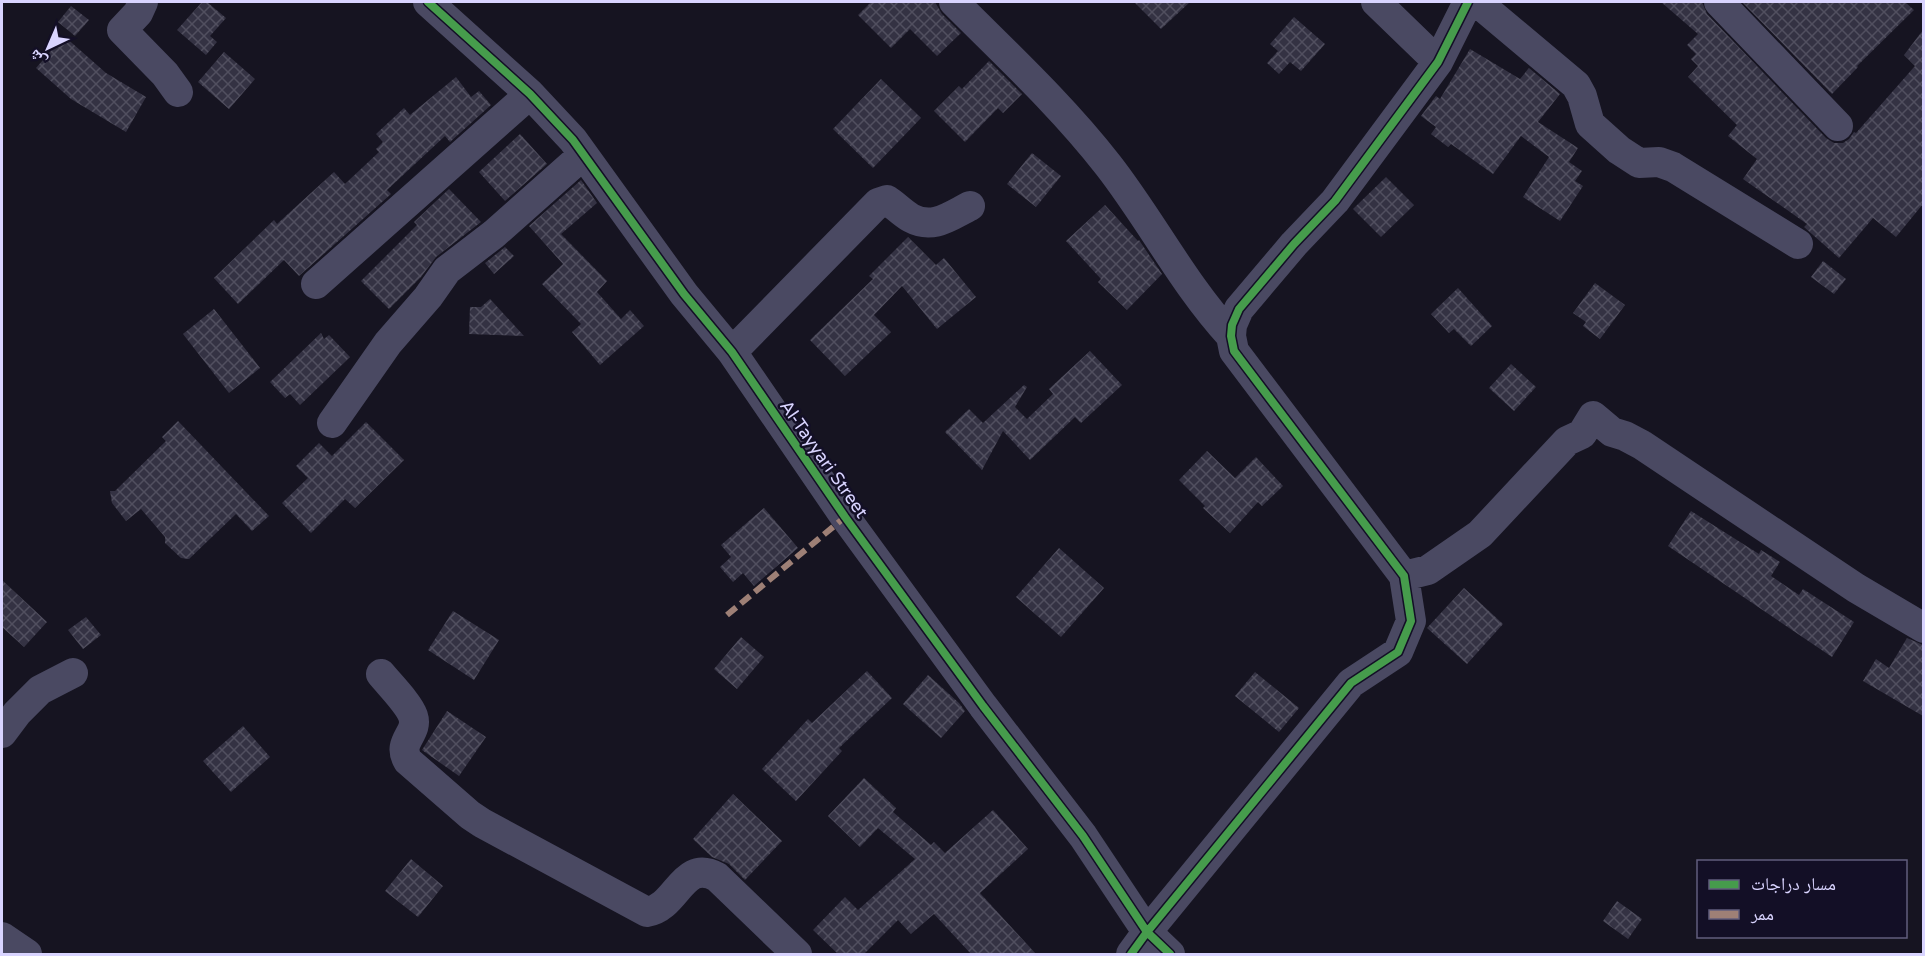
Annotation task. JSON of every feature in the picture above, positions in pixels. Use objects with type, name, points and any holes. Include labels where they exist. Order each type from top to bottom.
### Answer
[{"type":"street","points":[[143,2],[138,13],[122,30],[165,74],[178,92]]},
{"type":"street","name":"Al-Tayyari Street","points":[[428,2],[530,94],[573,140],[684,294],[732,352],[845,517],[983,706],[1083,836],[1139,943],[1170,954]]},
{"type":"street","points":[[954,2],[1070,118],[1109,166],[1207,311],[1231,336]]},
{"type":"street","points":[[1376,2],[1438,62]]},
{"type":"street","points":[[1139,943],[1351,683],[1398,652],[1411,621],[1404,576],[1234,351],[1231,336],[1239,309],[1294,244],[1335,201],[1438,62],[1468,2]]},
{"type":"street","points":[[1477,2],[1576,85],[1582,96],[1590,124],[1619,150],[1639,164],[1659,162],[1673,167],[1798,244]]},
{"type":"street","points":[[1719,2],[1838,126]]},
{"type":"street","points":[[316,284],[530,94]]},
{"type":"street","points":[[332,423],[388,343],[428,297],[447,270],[494,234],[583,155]]},
{"type":"street","points":[[732,352],[878,203],[887,200],[909,217],[935,224],[970,207]]},
{"type":"street","points":[[1404,576],[1428,570],[1480,534],[1567,441],[1582,434],[1593,416],[1612,432],[1642,445],[1856,588],[1923,628]]},
{"type":"street","points":[[2,733],[17,713],[40,690],[73,673]]},
{"type":"street","points":[[381,674],[413,714],[414,725],[404,744],[408,761],[476,819],[638,909],[648,912],[664,905],[691,875],[699,871],[707,872],[717,877],[797,954]]},
{"type":"street","points":[[2,937],[27,954]]},
{"type":"building","points":[[202,2],[207,2],[226,18],[210,36],[217,42],[206,55],[177,30]]},
{"type":"building","points":[[871,2],[935,2],[942,14],[961,33],[937,56],[910,29],[891,48],[858,15]]},
{"type":"building","points":[[1134,2],[1190,2],[1161,29]]},
{"type":"building","points":[[1661,2],[1702,2],[1707,14],[1826,138],[1834,143],[1843,143],[1854,132],[1856,133],[1915,66],[1904,55],[1923,30],[1923,204],[1896,237],[1873,218],[1839,258],[1804,227],[1807,224],[1743,179],[1757,159],[1728,136],[1737,125],[1688,77],[1698,66],[1691,59],[1696,54],[1687,45],[1698,34]]},
{"type":"building","points":[[1742,2],[1905,2],[1914,10],[1832,94]]},
{"type":"building","points":[[71,6],[89,20],[75,36],[58,22]]},
{"type":"building","points":[[1294,17],[1325,44],[1301,71],[1290,62],[1279,74],[1267,63],[1278,51],[1270,44]]},
{"type":"building","points":[[64,36],[106,73],[146,97],[126,132],[71,99],[36,68]]},
{"type":"building","points":[[1470,49],[1520,79],[1529,68],[1560,94],[1538,122],[1578,148],[1569,162],[1582,171],[1575,181],[1583,186],[1560,221],[1523,197],[1549,157],[1521,136],[1493,174],[1451,144],[1448,147],[1431,134],[1436,127],[1421,116],[1436,96],[1440,99]]},
{"type":"building","points":[[224,52],[255,79],[229,109],[198,82]]},
{"type":"building","points":[[989,61],[1022,94],[1003,113],[998,108],[965,142],[934,111],[959,86],[962,89]]},
{"type":"building","points":[[456,77],[471,97],[479,91],[491,105],[450,142],[445,136],[387,190],[391,194],[299,276],[284,260],[238,304],[214,278],[274,220],[277,224],[334,172],[345,184],[379,152],[376,149],[383,142],[376,134],[404,108],[410,115]]},
{"type":"building","points":[[881,79],[921,118],[873,168],[833,129]]},
{"type":"building","points":[[520,134],[547,164],[505,201],[479,172]]},
{"type":"building","points":[[1032,153],[1061,176],[1036,207],[1007,184]]},
{"type":"building","points":[[1386,177],[1414,205],[1381,237],[1353,209]]},
{"type":"building","points":[[581,180],[597,203],[561,234],[607,281],[597,292],[621,319],[630,310],[644,326],[600,365],[572,332],[581,324],[542,284],[563,264],[529,226]]},
{"type":"building","points":[[449,189],[481,222],[436,257],[421,277],[389,309],[361,281],[417,225],[414,222]]},
{"type":"building","points":[[1105,205],[1139,240],[1162,274],[1127,310],[1098,282],[1101,279],[1066,241]]},
{"type":"building","points":[[908,237],[936,265],[944,258],[976,297],[937,329],[902,286],[874,315],[891,332],[845,376],[810,340],[873,279],[869,276]]},
{"type":"building","points":[[505,247],[514,256],[494,274],[485,263]]},
{"type":"building","points":[[1823,261],[1846,279],[1834,294],[1811,277]]},
{"type":"building","points":[[1595,283],[1625,305],[1600,339],[1583,326],[1586,322],[1573,313]]},
{"type":"building","points":[[1458,288],[1492,326],[1471,346],[1454,329],[1449,333],[1431,314]]},
{"type":"building","points":[[490,299],[524,336],[469,334],[470,307],[481,307]]},
{"type":"building","points":[[214,309],[260,368],[229,393],[183,334]]},
{"type":"building","points":[[321,333],[324,339],[329,335],[350,357],[300,405],[290,394],[285,398],[270,382]]},
{"type":"building","points":[[1090,351],[1122,385],[1081,423],[1075,417],[1030,460],[1003,431],[982,470],[945,432],[969,409],[983,423],[1024,385],[1027,387],[1015,407],[1027,419],[1053,394],[1049,389]]},
{"type":"building","points":[[1511,364],[1536,387],[1514,411],[1489,388]]},
{"type":"building","points":[[178,421],[269,516],[252,531],[236,514],[189,559],[181,558],[165,543],[165,537],[141,509],[126,521],[112,503],[110,491],[115,491],[166,441],[162,437]]},
{"type":"building","points":[[366,422],[404,460],[355,508],[345,499],[311,533],[282,503],[308,478],[296,466],[319,443],[332,456]]},
{"type":"building","points":[[1207,451],[1235,478],[1256,457],[1283,486],[1262,506],[1258,502],[1230,533],[1203,508],[1205,506],[1179,480]]},
{"type":"building","points":[[764,508],[798,548],[754,586],[743,573],[733,582],[720,567],[731,557],[721,545]]},
{"type":"building","points":[[1691,511],[1759,554],[1761,550],[1780,562],[1771,576],[1799,595],[1803,589],[1854,622],[1832,657],[1668,546]]},
{"type":"building","points":[[1059,548],[1104,588],[1061,637],[1016,597]]},
{"type":"building","points":[[2,580],[47,622],[24,647],[2,627]]},
{"type":"building","points":[[1464,588],[1503,624],[1467,664],[1427,628]]},
{"type":"building","points":[[453,611],[499,640],[474,680],[428,650]]},
{"type":"building","points":[[86,617],[101,635],[83,649],[68,630]]},
{"type":"building","points":[[741,637],[764,657],[737,689],[714,669]]},
{"type":"building","points":[[1907,638],[1923,645],[1923,716],[1863,681],[1876,659],[1889,668]]},
{"type":"building","points":[[867,671],[892,698],[839,748],[842,751],[796,801],[762,769],[808,719],[812,723]]},
{"type":"building","points":[[1255,672],[1299,708],[1279,732],[1235,696]]},
{"type":"building","points":[[928,675],[965,711],[941,738],[903,704]]},
{"type":"building","points":[[447,711],[486,737],[459,776],[422,750]]},
{"type":"building","points":[[243,726],[270,757],[231,792],[203,761]]},
{"type":"building","points":[[864,778],[896,808],[893,812],[931,845],[934,842],[945,853],[993,810],[1028,849],[980,893],[1036,954],[971,954],[934,914],[911,934],[898,920],[864,954],[838,954],[813,930],[845,897],[858,910],[915,859],[878,828],[860,847],[828,816]]},
{"type":"building","points":[[733,794],[782,841],[745,880],[729,864],[712,857],[693,839]]},
{"type":"building","points":[[411,859],[443,886],[418,917],[385,891]]},
{"type":"building","points":[[1617,901],[1642,919],[1628,939],[1603,921]]},
{"type":"marked path","points":[[727,615],[845,517]]},
{"type":"cycle path","points":[[428,2],[530,94],[573,140],[684,294],[732,352],[845,517],[983,706],[1083,836],[1147,932],[1170,954]]},
{"type":"cycle path","points":[[1131,954],[1351,683],[1398,652],[1411,621],[1404,576],[1234,351],[1231,336],[1232,325],[1239,309],[1294,244],[1335,201],[1438,62],[1468,2]]}]
